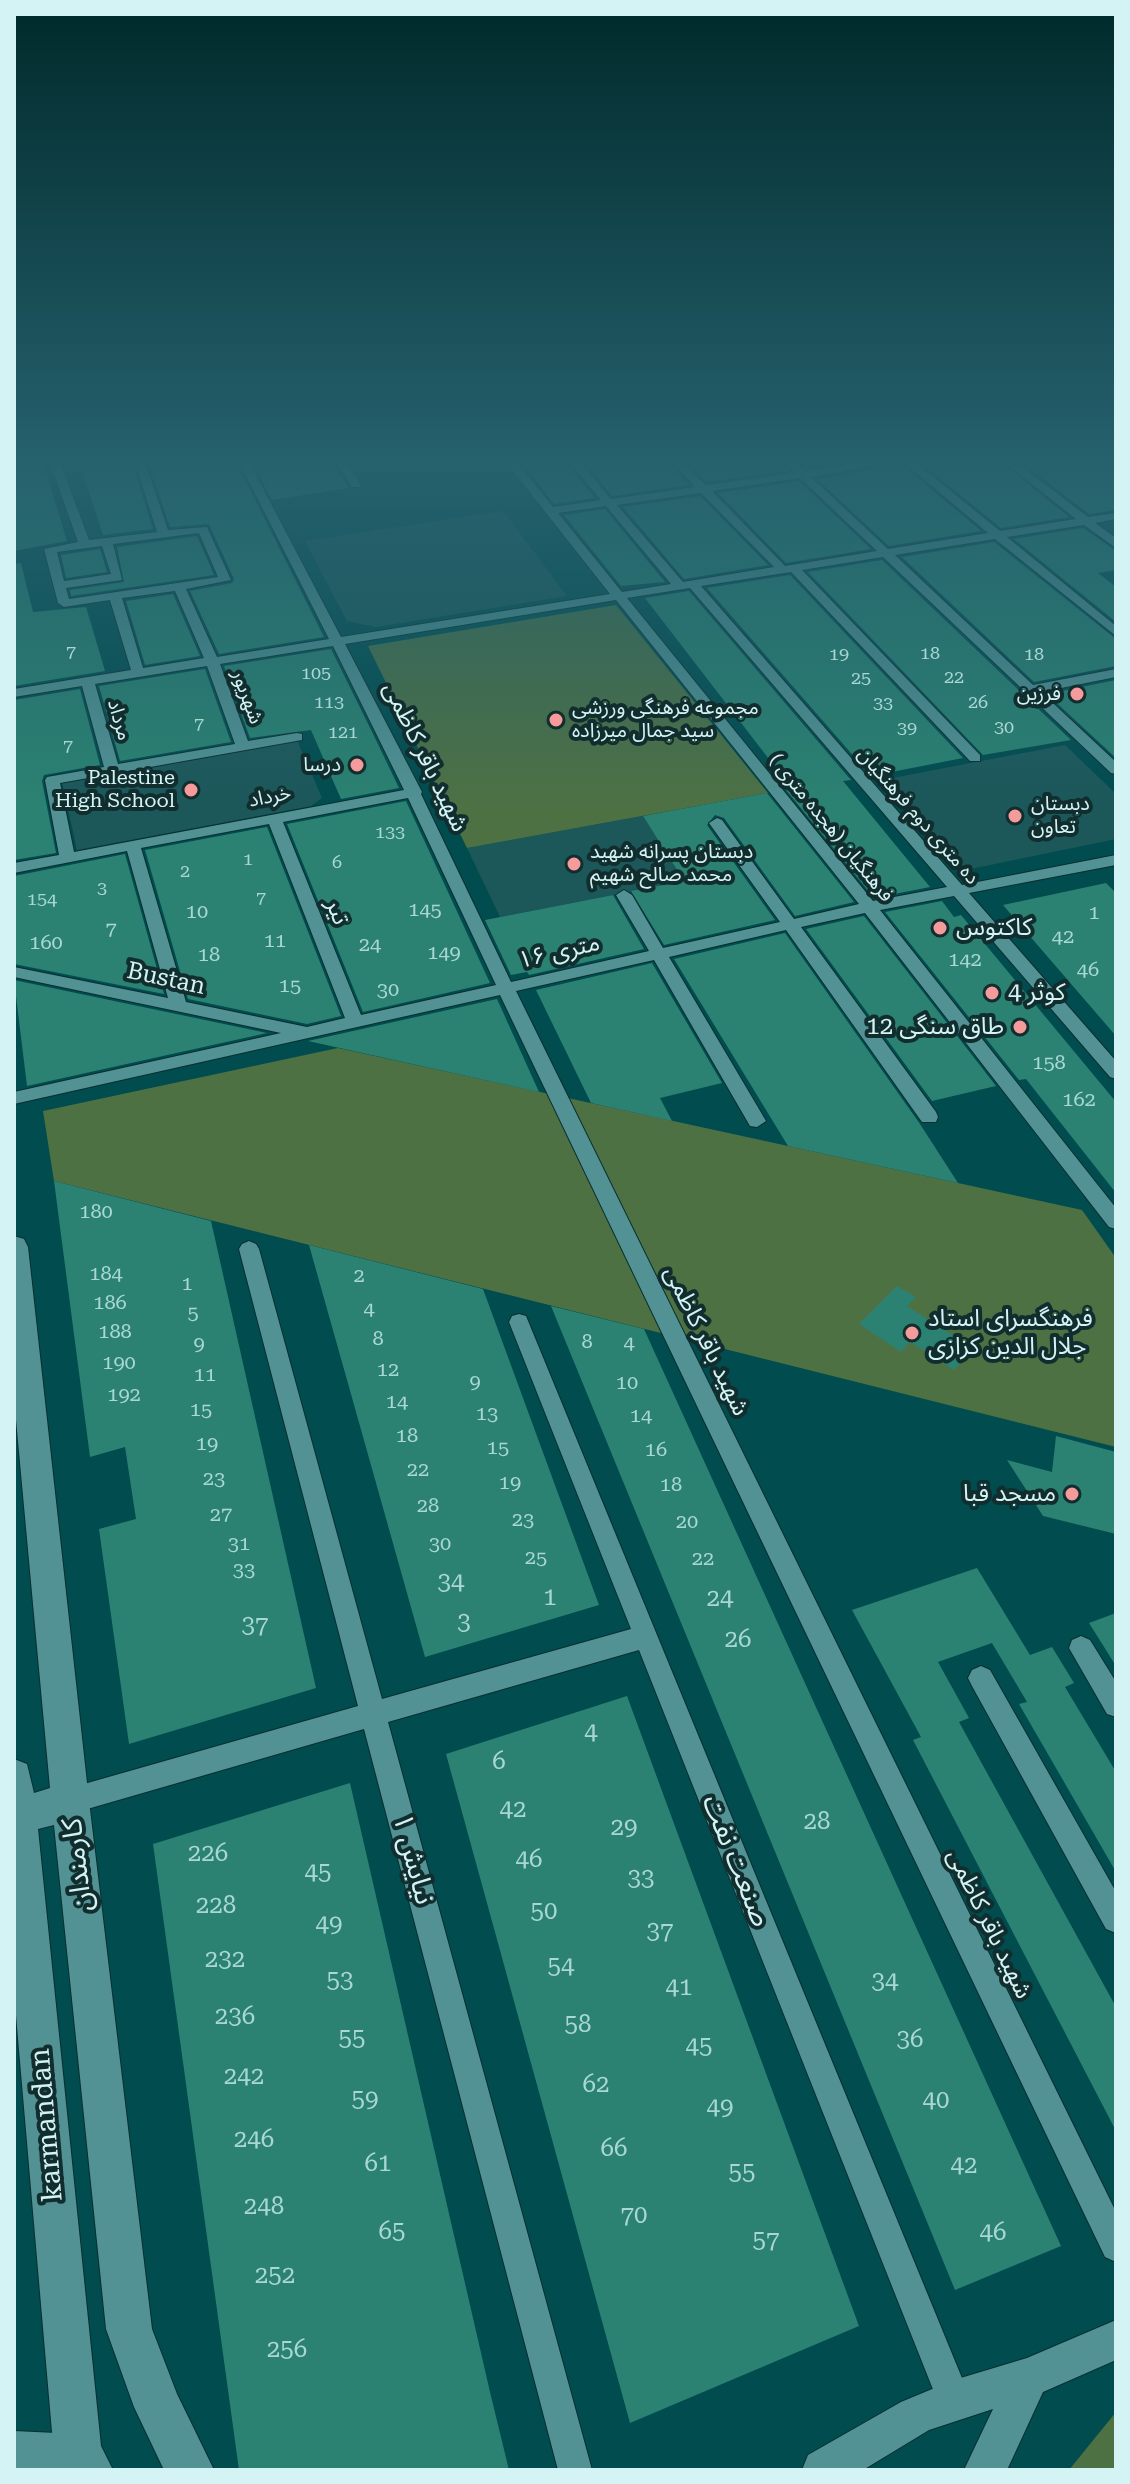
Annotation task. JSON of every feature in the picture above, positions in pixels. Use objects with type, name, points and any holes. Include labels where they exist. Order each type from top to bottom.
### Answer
[{"type":"main road","name":"کارمندان","points":[[14,1247],[70,1801],[129,2329],[158,2407],[190,2470]]},
{"type":"main road","points":[[16,1797],[70,1801]]},
{"type":"main road","name":"karmandan","points":[[16,1797],[84,2462]]},
{"type":"street","points":[[57,578],[64,603],[224,578]]},
{"type":"street","points":[[59,585],[111,578]]},
{"type":"street","name":"شهید باقر کاظمی","points":[[306,578],[415,792],[506,989],[1116,2246]]},
{"type":"street","name":"فرهنگیان (هجده متری )","points":[[603,578],[869,907],[1116,1222]]},
{"type":"street","name":"ده متری دوم فرهنگیان","points":[[680,578],[1116,1073]]},
{"type":"street","points":[[14,693],[722,578]]},
{"type":"street","points":[[797,578],[975,758]]},
{"type":"street","points":[[911,578],[1116,770]]},
{"type":"street","points":[[1049,578],[1116,632]]},
{"type":"street","name":"شهریور","points":[[179,586],[212,661],[243,746]]},
{"type":"street","points":[[115,596],[138,673]]},
{"type":"street","points":[[1028,690],[1116,673]]},
{"type":"street","name":"مرداد","points":[[87,681],[112,769]]},
{"type":"street","points":[[67,858],[52,780],[297,737]]},
{"type":"street","name":"خرداد","points":[[14,868],[415,792]]},
{"type":"street","name":"تیر","points":[[274,819],[355,1022]]},
{"type":"street","points":[[717,823],[929,1117]]},
{"type":"street","points":[[133,846],[179,1006]]},
{"type":"street","name":"۱۶ متری","points":[[14,1098],[869,907],[1113,864]]},
{"type":"street","points":[[624,895],[757,1121]]},
{"type":"street","name":"Bustan","points":[[14,972],[309,1032]]},
{"type":"street","name":"نیایش ۱","points":[[249,1249],[575,2470]]},
{"type":"street","name":"صنعت نفت","points":[[519,1322],[954,2400]]},
{"type":"street","points":[[70,1801],[646,1636]]},
{"type":"street","points":[[1081,1648],[1116,1705]]},
{"type":"street","points":[[981,1678],[1116,1919]]},
{"type":"street","points":[[823,2470],[915,2416],[954,2400],[1029,2378],[1116,2340]]},
{"type":"street","points":[[985,2470],[1029,2378]]},
{"type":"street","points":[[14,2452],[84,2462]]},
{"type":"shaded area","points":[[324,578],[553,578],[567,596],[376,627],[347,621]]},
{"type":"shaded area","name":"Palestine High School","points":[[297,740],[322,798],[311,806],[77,850],[62,782]]},
{"type":"shaded area","name":"دبستان تعاون","points":[[1065,745],[1116,794],[1116,839],[961,871],[882,780]]},
{"type":"shaded area","name":"دبستان پسرانه شهید محمد صالح شهیم","points":[[643,816],[684,881],[500,917],[467,848]]},
{"type":"green space","name":"مجموعه فرهنگی ورزشی سید جمال میرزاده","points":[[616,605],[768,793],[467,848],[368,646]]},
{"type":"green space","points":[[338,1048],[1082,1210],[1116,1258],[1116,1447],[54,1181],[43,1111]]},
{"type":"green space","points":[[1116,2412],[1116,2470],[1069,2470]]},
{"type":"building","points":[[14,578],[25,578],[33,612],[86,607],[105,671],[14,686]]},
{"type":"building","points":[[123,578],[194,578],[71,596],[70,590],[124,582]]},
{"type":"building","points":[[294,578],[324,637],[219,654],[190,591],[232,583],[234,579]]},
{"type":"building","points":[[615,578],[662,578],[665,582],[621,586]]},
{"type":"building","points":[[771,578],[793,578],[963,758],[871,776],[707,588]]},
{"type":"building","points":[[814,578],[901,578],[1071,740],[983,755]]},
{"type":"building","points":[[924,578],[1039,578],[1116,639],[1116,666],[1034,682]]},
{"type":"building","points":[[1062,578],[1104,578],[1116,587],[1116,622]]},
{"type":"building","points":[[689,591],[851,780],[843,781],[930,887],[874,898],[786,790],[792,789],[645,598]]},
{"type":"building","points":[[173,594],[200,656],[145,665],[126,601]]},
{"type":"building","points":[[331,649],[399,788],[341,799],[311,730],[250,738],[224,666]]},
{"type":"building","points":[[205,669],[231,742],[120,761],[99,686]]},
{"type":"building","points":[[1116,680],[1116,758],[1047,694]]},
{"type":"building","points":[[80,689],[100,765],[44,775],[42,781],[56,853],[14,860],[14,700]]},
{"type":"building","points":[[767,793],[854,902],[795,916],[724,818],[715,815],[707,825],[775,920],[664,945],[631,891],[684,881],[643,816]]},
{"type":"building","points":[[406,801],[490,983],[363,1012],[287,824]]},
{"type":"building","points":[[267,827],[341,1016],[307,1024],[188,999],[145,850]]},
{"type":"building","points":[[125,854],[164,994],[14,964],[14,876]]},
{"type":"building","points":[[1106,883],[1116,893],[1116,1036],[1003,905]]},
{"type":"building","points":[[613,895],[644,949],[529,975],[527,972],[511,975],[485,920]]},
{"type":"building","points":[[942,901],[954,917],[961,915],[1116,1102],[1116,1193],[1026,1079],[1019,1080],[885,912]]},
{"type":"building","points":[[864,916],[996,1086],[932,1101],[806,929]]},
{"type":"building","points":[[785,933],[958,1183],[788,1146],[674,959]]},
{"type":"building","points":[[652,963],[722,1083],[660,1098],[672,1121],[591,1103],[536,990]]},
{"type":"building","points":[[14,980],[267,1033],[27,1086]]},
{"type":"building","points":[[497,999],[539,1092],[308,1041]]},
{"type":"building","points":[[54,1181],[211,1221],[316,1688],[129,1744],[99,1529],[136,1519],[125,1447],[90,1457]]},
{"type":"building","points":[[309,1245],[483,1289],[599,1605],[425,1657]]},
{"type":"building","name":"فرهنگسرای استاد جلال الدین کزازی","points":[[897,1286],[916,1297],[907,1306],[973,1348],[954,1370],[910,1342],[901,1352],[859,1324]]},
{"type":"building","points":[[551,1306],[644,1329],[1061,2246],[955,2290]]},
{"type":"building","name":"مسجد قبا","points":[[1056,1436],[1116,1452],[1116,1534],[1043,1516],[1007,1460],[1052,1472]]},
{"type":"building","points":[[977,1568],[1030,1655],[1052,1647],[1074,1683],[1065,1687],[1116,1772],[1116,1872],[1019,1704],[1027,1702],[992,1643],[938,1662],[969,1718],[959,1722],[1116,2007],[1116,2131],[913,1740],[921,1737],[852,1610]]},
{"type":"building","points":[[1116,1613],[1116,1666],[1089,1623]]},
{"type":"building","points":[[627,1696],[859,2326],[630,2423],[446,1754]]},
{"type":"building","points":[[350,1783],[509,2470],[239,2470],[153,1844]]},
{"type":"place","name":"فرزین","points":[[1077,694]]},
{"type":"place","name":"مجموعه فرهنگی ورزشی سید جمال میرزاده","points":[[556,720]]},
{"type":"place","name":"درسا","points":[[357,765]]},
{"type":"place","name":"Palestine High School","points":[[191,790]]},
{"type":"place","name":"دبستان تعاون","points":[[1015,816]]},
{"type":"place","name":"دبستان پسرانه شهید محمد صالح شهیم","points":[[574,864]]},
{"type":"place","name":"کاکتوس","points":[[940,928]]},
{"type":"place","name":"کوثر 4","points":[[992,993]]},
{"type":"place","name":"طاق سنگی 12","points":[[1020,1027]]},
{"type":"place","name":"فرهنگسرای استاد جلال الدین کزازی","points":[[912,1333]]},
{"type":"place","name":"مسجد قبا","points":[[1072,1494]]}]
